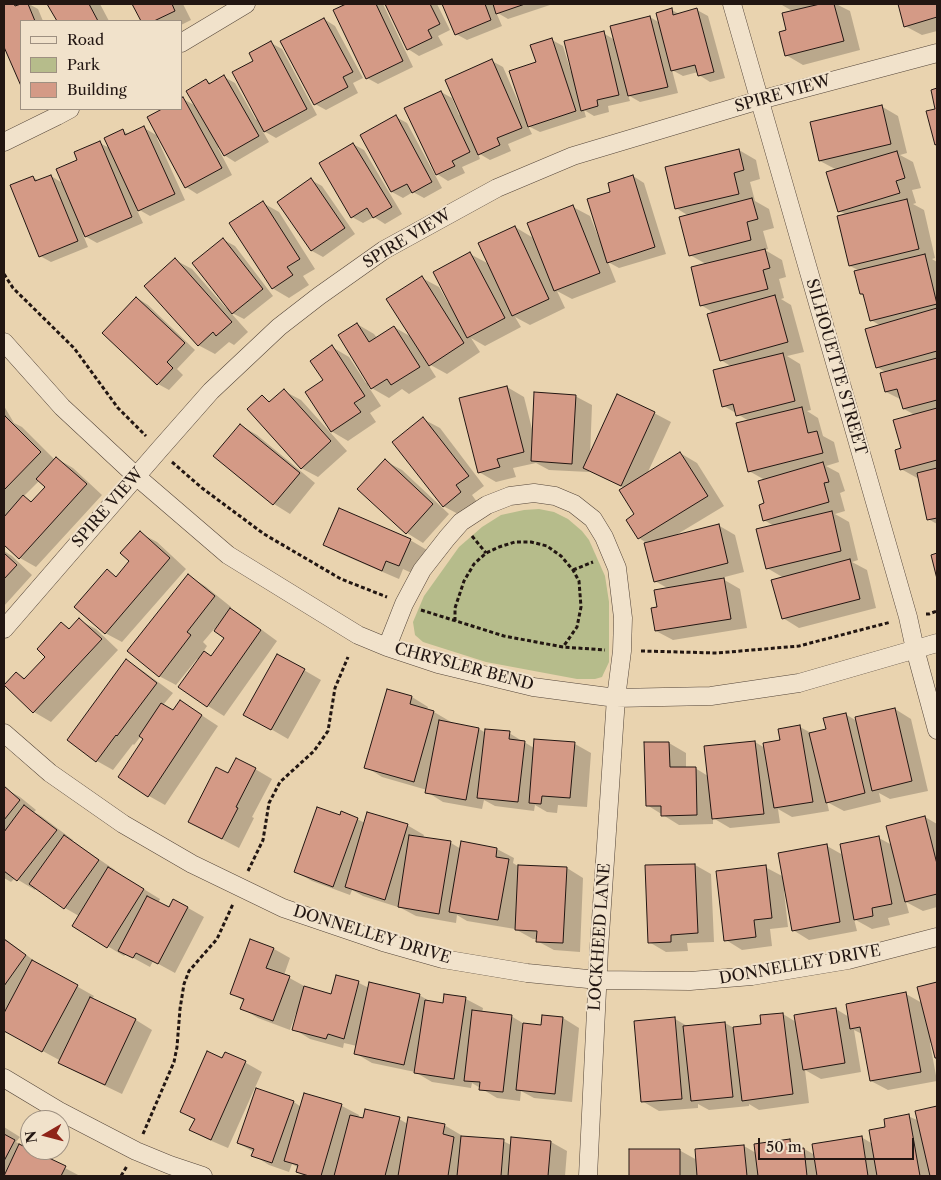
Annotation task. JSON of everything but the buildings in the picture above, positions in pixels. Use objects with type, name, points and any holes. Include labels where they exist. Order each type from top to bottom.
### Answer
[{"type":"street","points":[[182,42],[246,4]]},
{"type":"street","name":"SILHOUETTE STREET","points":[[732,4],[908,617],[937,730]]},
{"type":"street","name":"SPIRE VIEW","points":[[4,629],[211,391],[279,327],[384,250],[497,188],[573,156],[760,100],[937,53]]},
{"type":"street","points":[[4,142],[68,110]]},
{"type":"street","name":"CHRYSLER BEND","points":[[4,342],[62,408],[136,476],[228,555],[358,635],[438,664],[533,687],[616,698],[711,696],[799,683],[937,643]]},
{"type":"street","name":"LOCKHEED LANE","points":[[387,647],[404,604],[422,570],[462,522],[487,505],[510,496],[534,493],[556,496],[574,504],[593,519],[612,554],[617,568],[621,597],[623,618],[622,651],[616,698],[588,1176]]},
{"type":"street","name":"DONNELLEY DRIVE","points":[[4,732],[50,773],[123,824],[192,864],[283,908],[383,942],[443,959],[527,973],[598,980],[690,981],[752,976],[848,960],[937,937]]},
{"type":"street","points":[[4,1078],[59,1111],[136,1151],[202,1176]]},
{"type":"path","points":[[4,274],[13,288],[74,348],[118,408],[150,441]]},
{"type":"path","points":[[172,462],[202,488],[264,534],[341,578],[404,604],[504,636],[563,647],[716,654],[799,646],[892,622]]},
{"type":"path","points":[[455,621],[455,608],[464,581],[474,564],[486,553],[499,546],[515,542],[531,542],[547,546],[561,556],[573,570],[579,581],[581,607],[577,627],[563,647]]},
{"type":"path","points":[[246,877],[263,840],[269,803],[280,782],[314,751],[328,732],[335,688],[348,657]]},
{"type":"path","points":[[142,1137],[174,1062],[184,984],[189,971],[217,939],[234,903]]},
{"type":"path","points":[[121,1176],[129,1163]]},
{"type":"green space","points":[[539,509],[554,512],[568,519],[582,531],[589,540],[605,576],[609,602],[609,662],[602,677],[577,679],[486,662],[423,642],[415,635],[413,622],[424,596],[459,547],[482,527],[501,515]]}]
